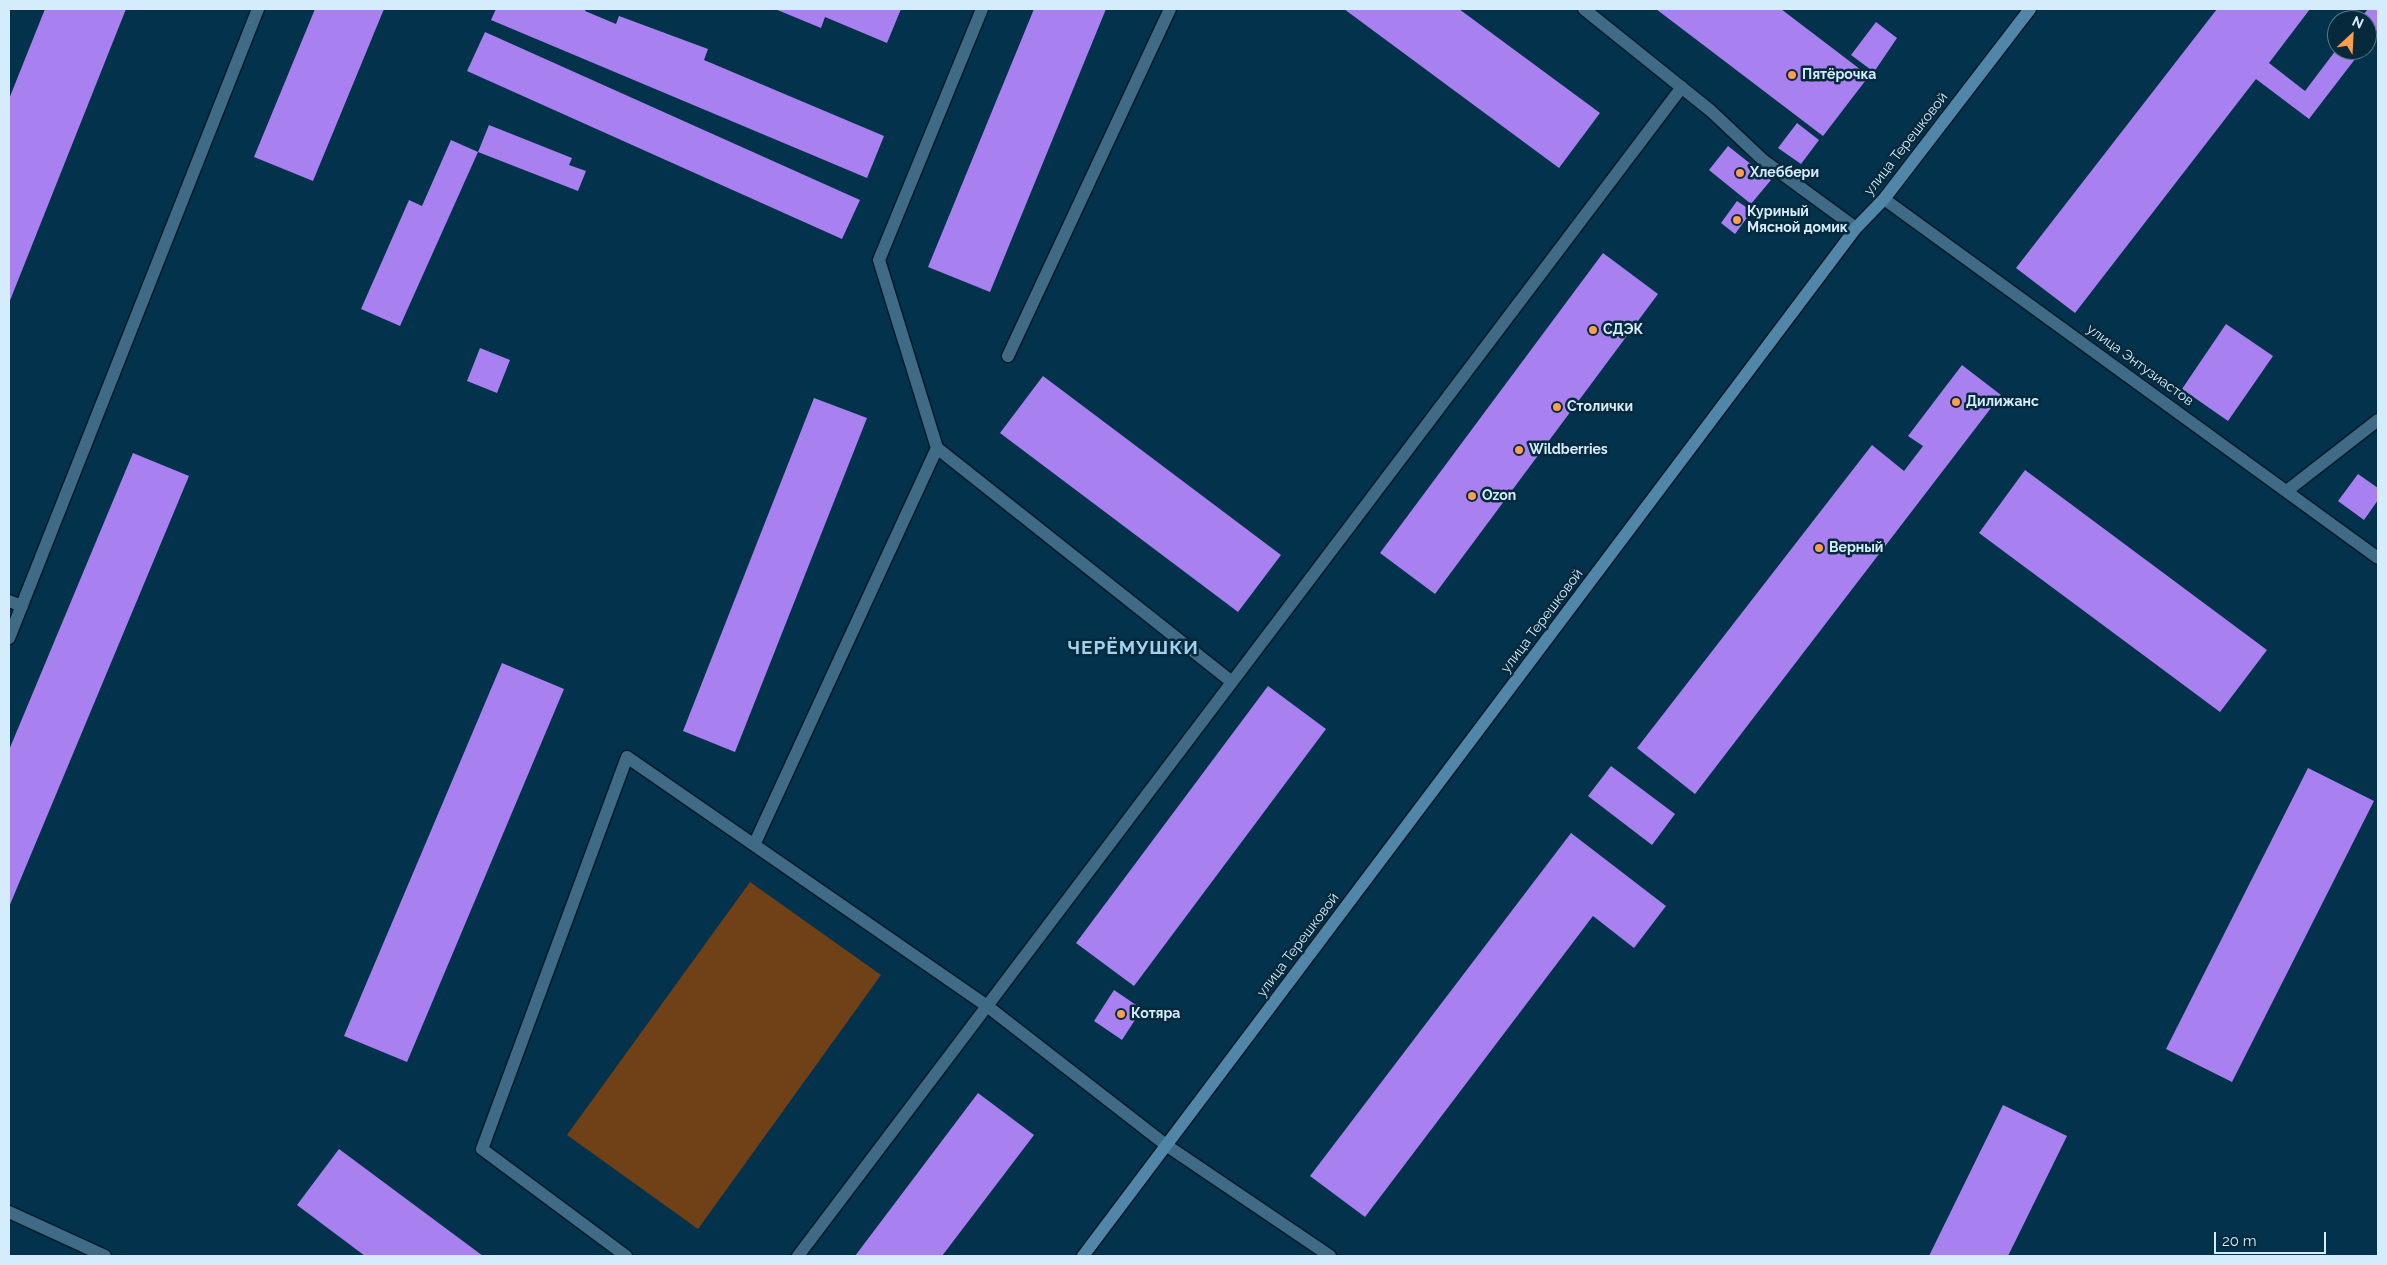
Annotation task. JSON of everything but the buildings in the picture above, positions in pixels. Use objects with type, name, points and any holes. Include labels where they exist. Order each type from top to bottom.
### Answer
[{"type":"main road","name":"улица Терешковой","points":[[1083,1256],[1856,228],[1884,199],[2030,9]]},
{"type":"street","points":[[9,638],[258,9]]},
{"type":"street","points":[[982,9],[879,260],[938,448],[1232,682]]},
{"type":"street","points":[[1008,356],[1170,9]]},
{"type":"street","points":[[1584,9],[1711,111],[1763,160],[1856,228]]},
{"type":"street","points":[[798,1256],[1682,87]]},
{"type":"street","name":"улица Энтузиастов","points":[[1884,199],[2288,490],[2378,558]]},
{"type":"street","points":[[2288,490],[2378,420]]},
{"type":"street","points":[[754,845],[938,448]]},
{"type":"street","points":[[9,601],[22,606]]},
{"type":"street","points":[[626,1256],[482,1149],[627,757],[987,1006],[1166,1145],[1330,1256]]},
{"type":"street","points":[[9,1212],[106,1256]]},
{"type":"shaded area","points":[[750,882],[881,975],[698,1229],[567,1135]]},
{"type":"place","name":"Пятёрочка","points":[[1792,75]]},
{"type":"place","name":"Хлеббери","points":[[1740,173]]},
{"type":"place","name":"Куриный Мясной домик","points":[[1737,220]]},
{"type":"place","name":"СДЭК","points":[[1593,330]]},
{"type":"place","name":"Дилижанс","points":[[1956,402]]},
{"type":"place","name":"Столички","points":[[1557,407]]},
{"type":"place","name":"Wildberries","points":[[1519,450]]},
{"type":"place","name":"Ozon","points":[[1472,496]]},
{"type":"place","name":"Верный","points":[[1819,548]]},
{"type":"place","name":"Котяра","points":[[1121,1014]]},
{"type":"district","name":"ЧЕРЁМУШКИ","points":[[1133,648]]}]
